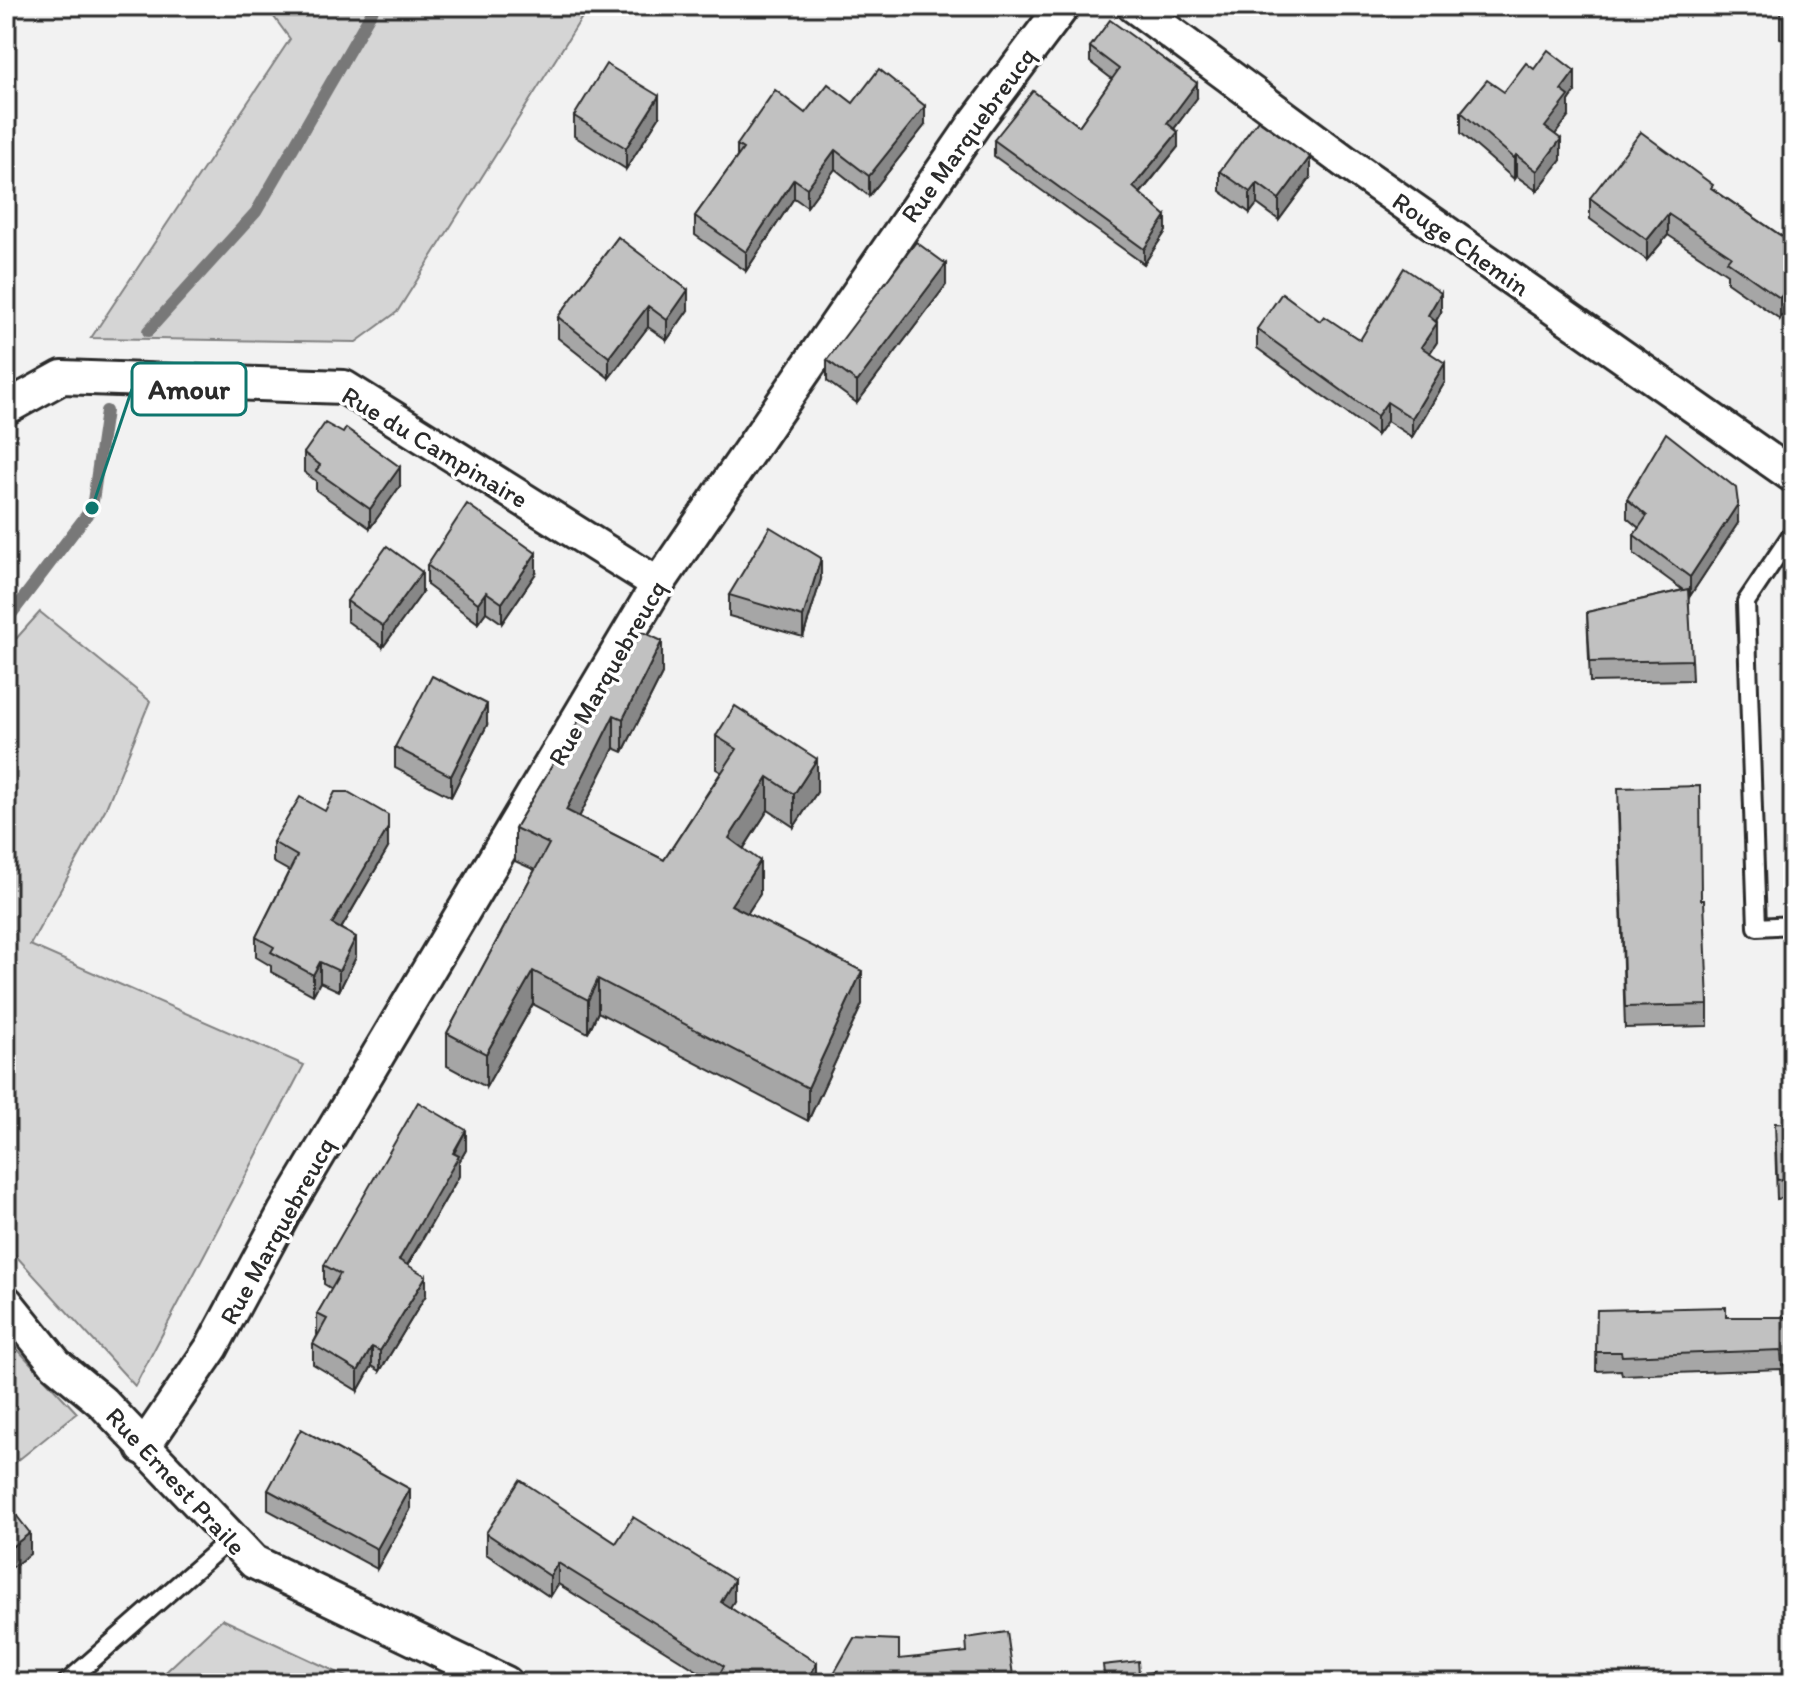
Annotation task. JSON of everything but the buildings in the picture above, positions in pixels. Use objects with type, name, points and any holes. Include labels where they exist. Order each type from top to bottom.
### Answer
[{"type":"street","name":"Rue Marquebreucq","points":[[143,1448],[212,1347],[284,1213],[658,584],[966,135],[1063,6]]},
{"type":"street","name":"Rouge Chemin","points":[[1134,6],[1369,180],[1793,476]]},
{"type":"street","name":"Rue du Campinaire","points":[[6,408],[62,377],[344,387],[658,584]]},
{"type":"street","name":"Rue Ernest Praile","points":[[6,1302],[56,1364],[102,1402],[254,1562],[506,1683]]},
{"type":"lane","points":[[1793,532],[1746,602],[1757,927],[1793,925]]},
{"type":"lane","points":[[66,1683],[231,1538]]},
{"type":"shaded area","points":[[266,6],[589,6],[397,312],[356,342],[91,338],[290,39]]},
{"type":"shaded area","points":[[40,612],[150,701],[106,808],[30,945],[304,1065],[135,1386],[6,1245],[6,650]]},
{"type":"shaded area","points":[[6,1337],[77,1413],[6,1470]]},
{"type":"shaded area","points":[[222,1619],[360,1683],[154,1683]]},
{"type":"waterway","points":[[148,331],[256,212],[375,6]]},
{"type":"waterway","points":[[6,621],[92,508],[106,411]]},
{"type":"place","name":"Amour","points":[[92,508]]}]
